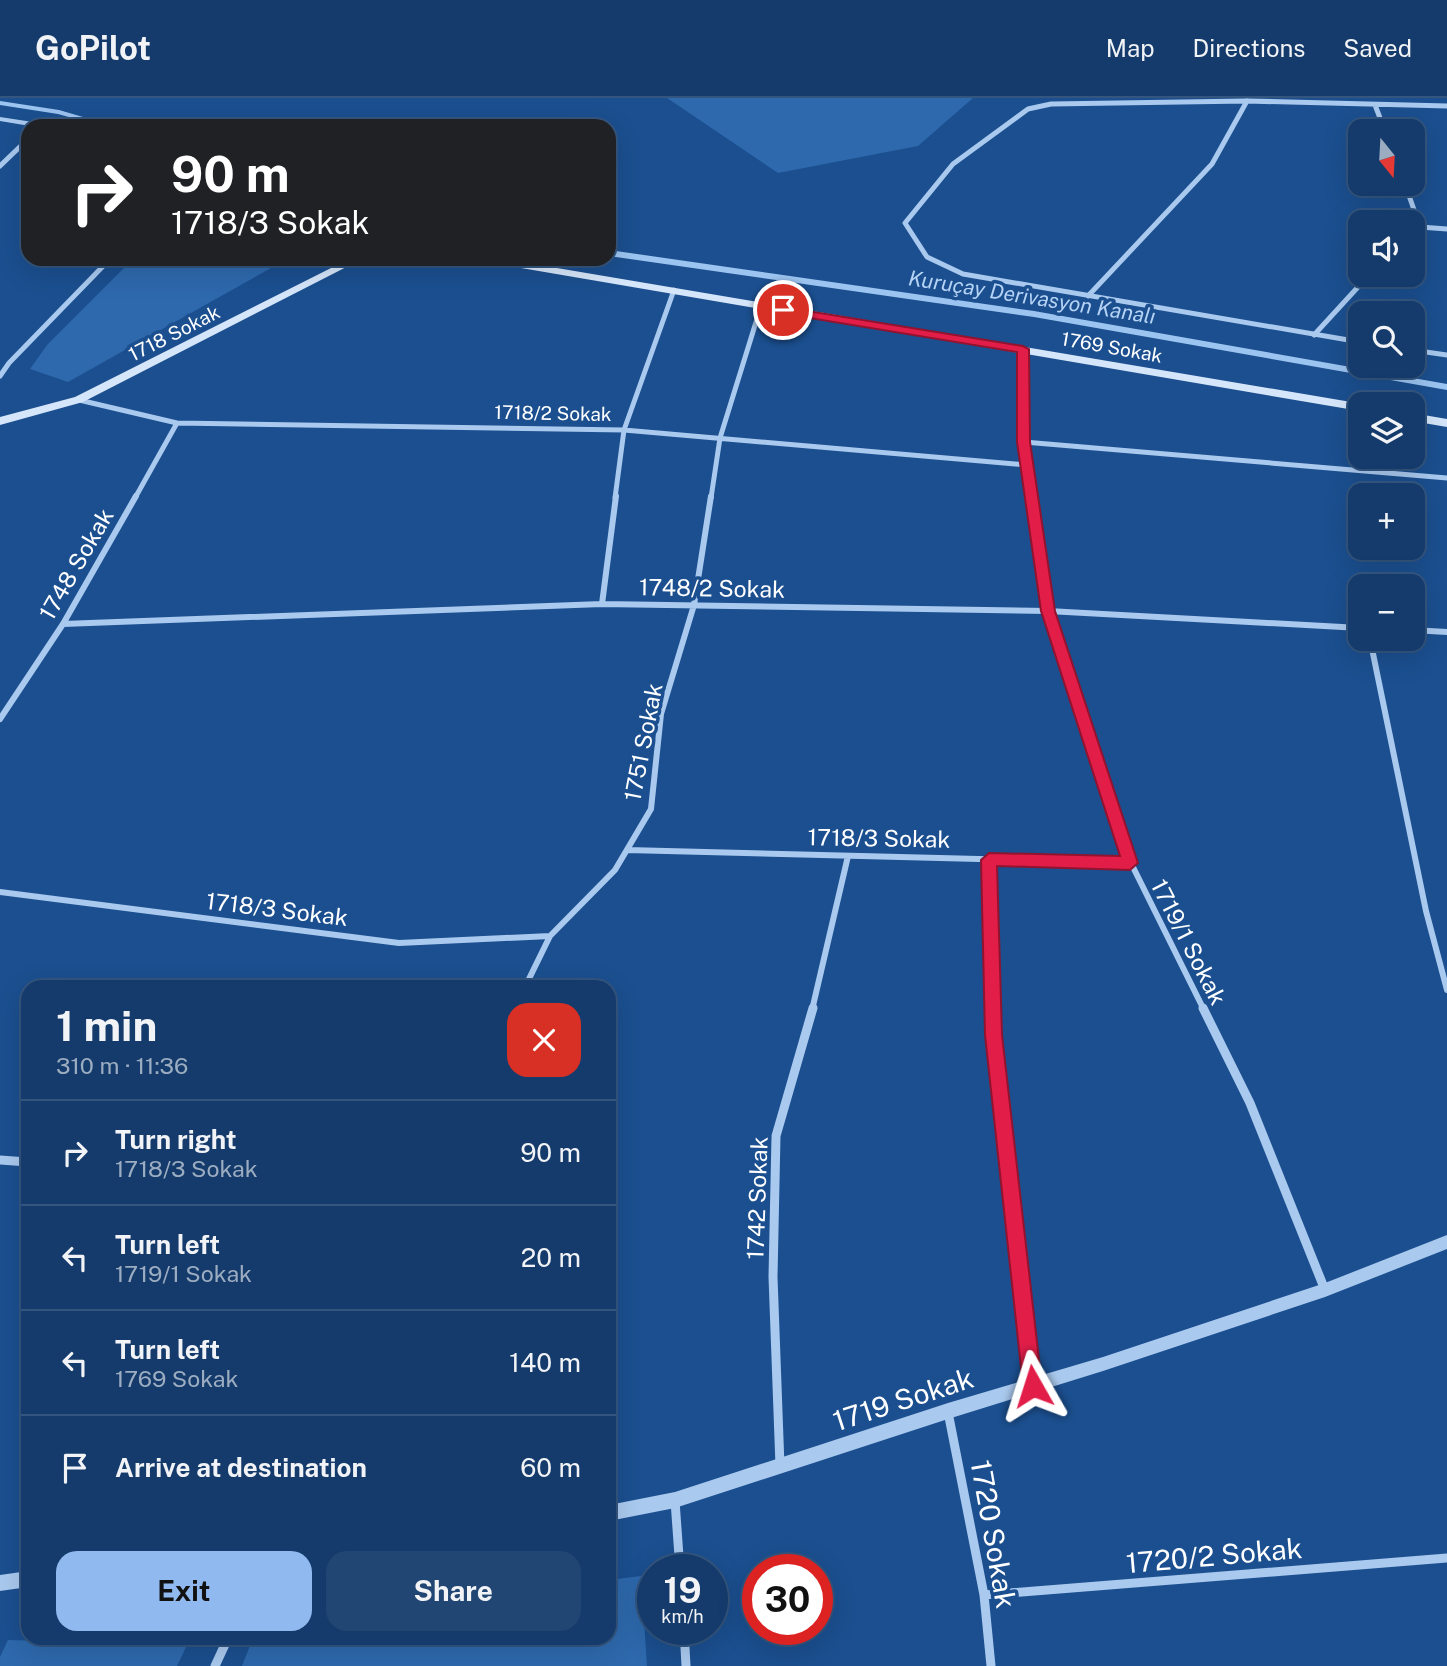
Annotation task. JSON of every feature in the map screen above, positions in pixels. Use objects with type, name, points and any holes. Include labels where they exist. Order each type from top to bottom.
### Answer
[{"type":"main road","name":"1718 Sokak","points":[[0,421],[79,400],[343,266]]},
{"type":"main road","name":"1769 Sokak","points":[[528,266],[1348,406]]},
{"type":"main road","points":[[1425,419],[1447,423]]},
{"type":"street","points":[[1088,296],[1212,164],[1247,101]]},
{"type":"street","points":[[1348,340],[963,274],[937,265],[917,249],[905,223],[953,164],[1028,109],[1051,104],[1247,101],[1447,106]]},
{"type":"street","points":[[1375,105],[1380,119]]},
{"type":"street","points":[[0,118],[21,122]]},
{"type":"street","points":[[0,166],[21,146]]},
{"type":"street","points":[[1425,228],[1447,229]]},
{"type":"street","points":[[0,376],[9,363],[103,266]]},
{"type":"street","points":[[1314,335],[1358,287]]},
{"type":"street","points":[[602,604],[624,430],[674,290]]},
{"type":"street","name":"1751 Sokak","points":[[528,980],[550,936],[615,870],[650,809],[661,714],[695,605],[720,438],[761,306]]},
{"type":"street","name":"1719/1 Sokak","points":[[1023,349],[1024,442],[1048,611],[1130,863],[1250,1103],[1325,1290]]},
{"type":"street","points":[[1425,352],[1447,355]]},
{"type":"street","name":"1718/2 Sokak","points":[[79,400],[177,424],[624,430],[1027,465]]},
{"type":"street","name":"1748 Sokak","points":[[0,719],[63,624],[177,424]]},
{"type":"street","points":[[1024,442],[1447,478]]},
{"type":"street","name":"1748/2 Sokak","points":[[63,624],[602,604],[1048,611],[1348,627]]},
{"type":"street","points":[[1425,631],[1447,632]]},
{"type":"street","points":[[1372,651],[1426,911],[1447,990]]},
{"type":"street","name":"1718/3 Sokak","points":[[627,850],[1130,863]]},
{"type":"street","name":"1742 Sokak","points":[[780,1466],[773,1277],[776,1136],[812,1011],[848,856]]},
{"type":"street","points":[[989,860],[993,1035],[1033,1386]]},
{"type":"street","name":"1718/3 Sokak","points":[[0,892],[399,943],[550,936]]},
{"type":"street","points":[[0,1160],[21,1162]]},
{"type":"street","name":"1719 Sokak","points":[[616,1512],[675,1500],[1033,1386],[1325,1290],[1447,1242]]},
{"type":"street","name":"1720 Sokak","points":[[948,1411],[984,1595],[991,1666]]},
{"type":"street","points":[[675,1500],[679,1554]]},
{"type":"street","name":"1720/2 Sokak","points":[[984,1595],[1447,1558]]},
{"type":"street","points":[[0,1583],[21,1580]]},
{"type":"street","points":[[215,1666],[225,1645]]},
{"type":"street","points":[[685,1645],[686,1666]]},
{"type":"shaded area","points":[[667,98],[973,98],[918,146],[778,173]]},
{"type":"shaded area","points":[[126,266],[275,266],[68,382],[30,369],[47,345]]},
{"type":"shaded area","points":[[637,1576],[637,1645],[646,1645],[647,1666],[242,1666],[250,1645],[616,1645],[616,1579]]},
{"type":"shaded area","points":[[8,1640],[21,1640],[21,1645],[187,1645],[177,1666],[0,1666],[0,1657]]},
{"type":"waterway","name":"Kuruçay Derivasyon Kanalı","points":[[0,103],[59,112],[84,119]]},
{"type":"waterway","name":"Kuruçay Derivasyon Kanalı","points":[[616,254],[1034,314],[1447,387]]},
{"type":"route","points":[[783,310],[1023,349],[1024,442],[1048,611],[1130,863],[989,860],[993,1035],[1033,1386]]}]
